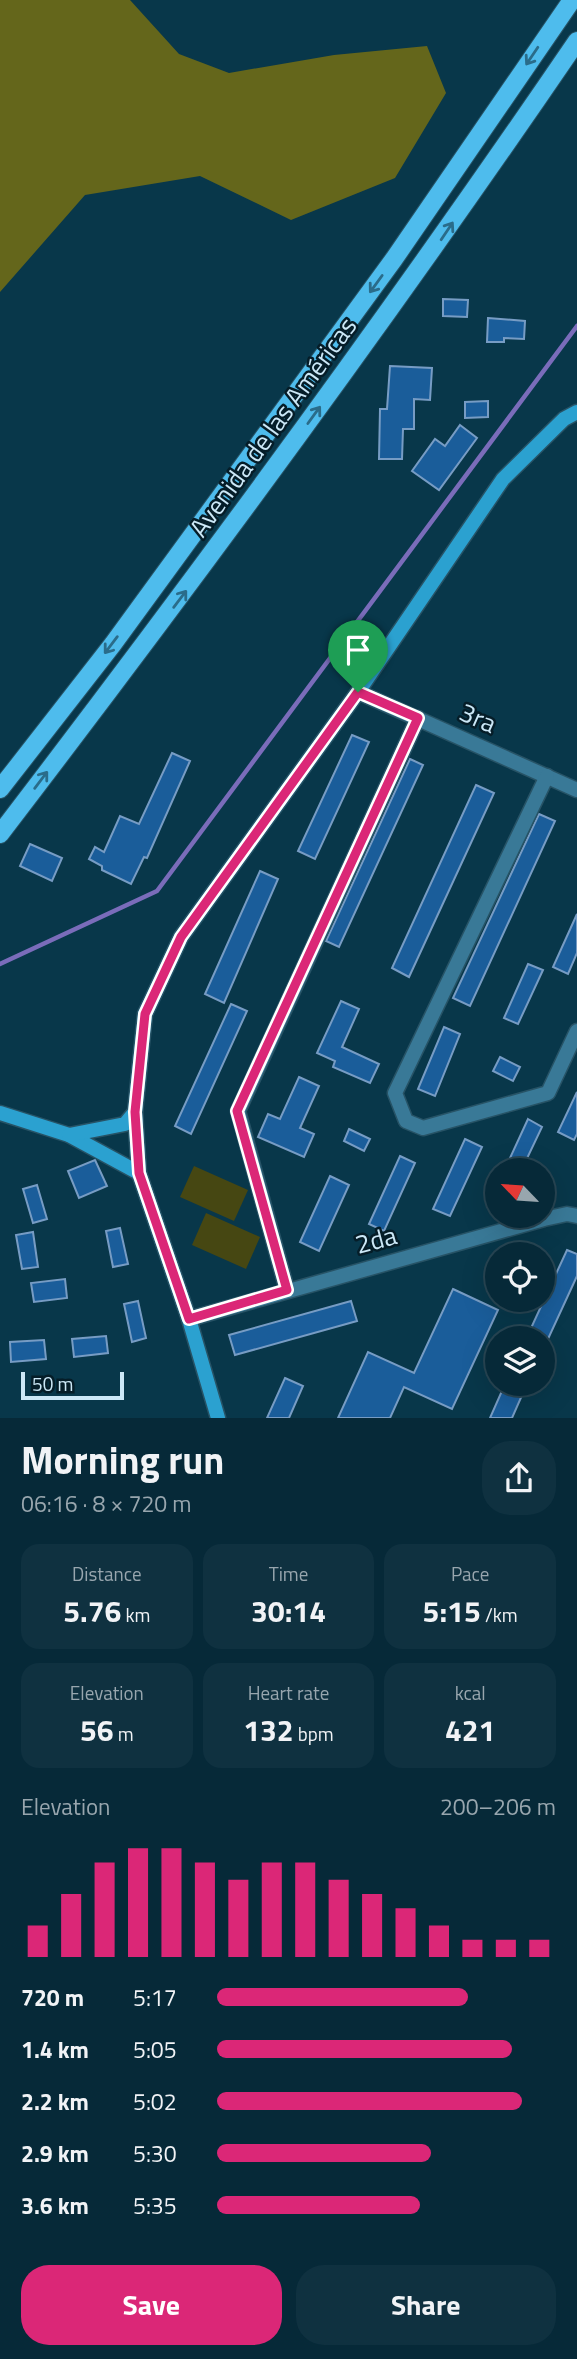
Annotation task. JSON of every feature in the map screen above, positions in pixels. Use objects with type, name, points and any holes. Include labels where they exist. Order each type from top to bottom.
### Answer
[{"type":"main road","name":"Avenida de las Américas","points":[[0,789],[113,644],[394,259],[572,0]]},
{"type":"main road","name":"Avenida de las Américas","points":[[0,834],[212,556],[430,256],[577,41]]},
{"type":"main road","points":[[218,1418],[189,1319],[139,1173],[135,1112],[145,1014],[181,937],[358,692],[503,479],[564,418],[577,412]]},
{"type":"main road","points":[[69,1135],[125,1124],[135,1112]]},
{"type":"main road","points":[[0,1113],[69,1135],[139,1173]]},
{"type":"street","name":"3ra","points":[[358,692],[577,790]]},
{"type":"street","points":[[287,1290],[237,1111],[418,718]]},
{"type":"street","points":[[547,776],[396,1093],[405,1121],[424,1128],[548,1093],[577,1031]]},
{"type":"street","name":"2da","points":[[189,1319],[544,1219],[567,1214],[577,1216]]},
{"type":"shaded area","points":[[0,0],[130,0],[179,54],[229,73],[334,55],[427,46],[446,93],[395,178],[291,220],[200,176],[85,195],[0,292]]},
{"type":"shaded area","points":[[194,1166],[248,1190],[234,1221],[180,1197]]},
{"type":"shaded area","points":[[206,1213],[260,1237],[246,1269],[192,1245]]},
{"type":"building","points":[[443,299],[468,300],[467,317],[443,316]]},
{"type":"building","points":[[488,318],[525,321],[524,339],[504,338],[504,342],[487,342]]},
{"type":"building","points":[[390,366],[432,368],[430,400],[414,399],[414,429],[403,429],[402,459],[379,459],[380,409],[387,409]]},
{"type":"building","points":[[488,401],[488,417],[465,418],[465,402]]},
{"type":"building","points":[[460,425],[477,438],[439,490],[412,471],[435,439],[445,446]]},
{"type":"building","points":[[352,735],[369,742],[315,859],[298,851]]},
{"type":"building","points":[[172,753],[190,761],[147,858],[144,857],[131,884],[102,870],[102,866],[89,859],[95,847],[104,852],[120,816],[139,824]]},
{"type":"building","points":[[410,759],[423,765],[339,947],[326,941]]},
{"type":"building","points":[[476,785],[494,793],[409,977],[392,968]]},
{"type":"building","points":[[539,814],[555,821],[470,1006],[453,998]]},
{"type":"building","points":[[30,844],[62,858],[52,881],[20,866]]},
{"type":"building","points":[[260,871],[278,879],[224,1003],[205,994]]},
{"type":"building","points":[[577,914],[577,953],[568,974],[553,967]]},
{"type":"building","points":[[528,964],[543,970],[518,1024],[504,1018]]},
{"type":"building","points":[[341,1001],[359,1009],[342,1047],[379,1064],[370,1083],[333,1067],[335,1061],[317,1053]]},
{"type":"building","points":[[231,1004],[247,1011],[191,1134],[175,1126]]},
{"type":"building","points":[[444,1027],[460,1034],[435,1096],[418,1089]]},
{"type":"building","points":[[500,1057],[520,1067],[513,1081],[493,1071]]},
{"type":"building","points":[[299,1077],[319,1086],[300,1128],[314,1134],[304,1157],[258,1137],[268,1114],[280,1119]]},
{"type":"building","points":[[577,1092],[577,1134],[574,1140],[558,1132]]},
{"type":"building","points":[[528,1119],[542,1127],[527,1158],[510,1158]]},
{"type":"building","points":[[349,1129],[370,1139],[364,1151],[344,1141]]},
{"type":"building","points":[[465,1139],[482,1147],[450,1216],[433,1209]]},
{"type":"building","points":[[400,1156],[415,1163],[384,1231],[369,1224]]},
{"type":"building","points":[[95,1160],[107,1186],[79,1198],[68,1171]]},
{"type":"building","points":[[330,1176],[349,1185],[319,1251],[300,1242]]},
{"type":"building","points":[[37,1185],[47,1219],[33,1223],[23,1189]]},
{"type":"building","points":[[120,1228],[128,1264],[113,1267],[106,1231]]},
{"type":"building","points":[[33,1232],[38,1267],[22,1269],[16,1235]]},
{"type":"building","points":[[567,1250],[577,1254],[577,1276],[554,1326],[532,1326],[538,1312],[555,1312],[555,1276]]},
{"type":"building","points":[[65,1279],[67,1298],[34,1302],[31,1283]]},
{"type":"building","points":[[453,1289],[485,1304],[485,1312],[497,1312],[491,1326],[485,1326],[485,1338],[452,1409],[404,1387],[390,1418],[338,1418],[368,1352],[414,1373]]},
{"type":"building","points":[[138,1301],[146,1338],[132,1342],[124,1304]]},
{"type":"building","points":[[351,1301],[357,1321],[235,1355],[229,1335]]},
{"type":"building","points":[[106,1336],[108,1353],[74,1357],[72,1339]]},
{"type":"building","points":[[44,1340],[46,1359],[11,1362],[10,1342]]},
{"type":"building","points":[[285,1378],[303,1386],[289,1418],[267,1418]]},
{"type":"building","points":[[500,1396],[522,1396],[512,1418],[490,1418]]},
{"type":"waterway","points":[[0,964],[157,891],[577,326]]},
{"type":"route","points":[[358,692],[418,718],[237,1111],[287,1290],[189,1319],[139,1173],[135,1112],[145,1014],[181,937],[358,692]]}]
